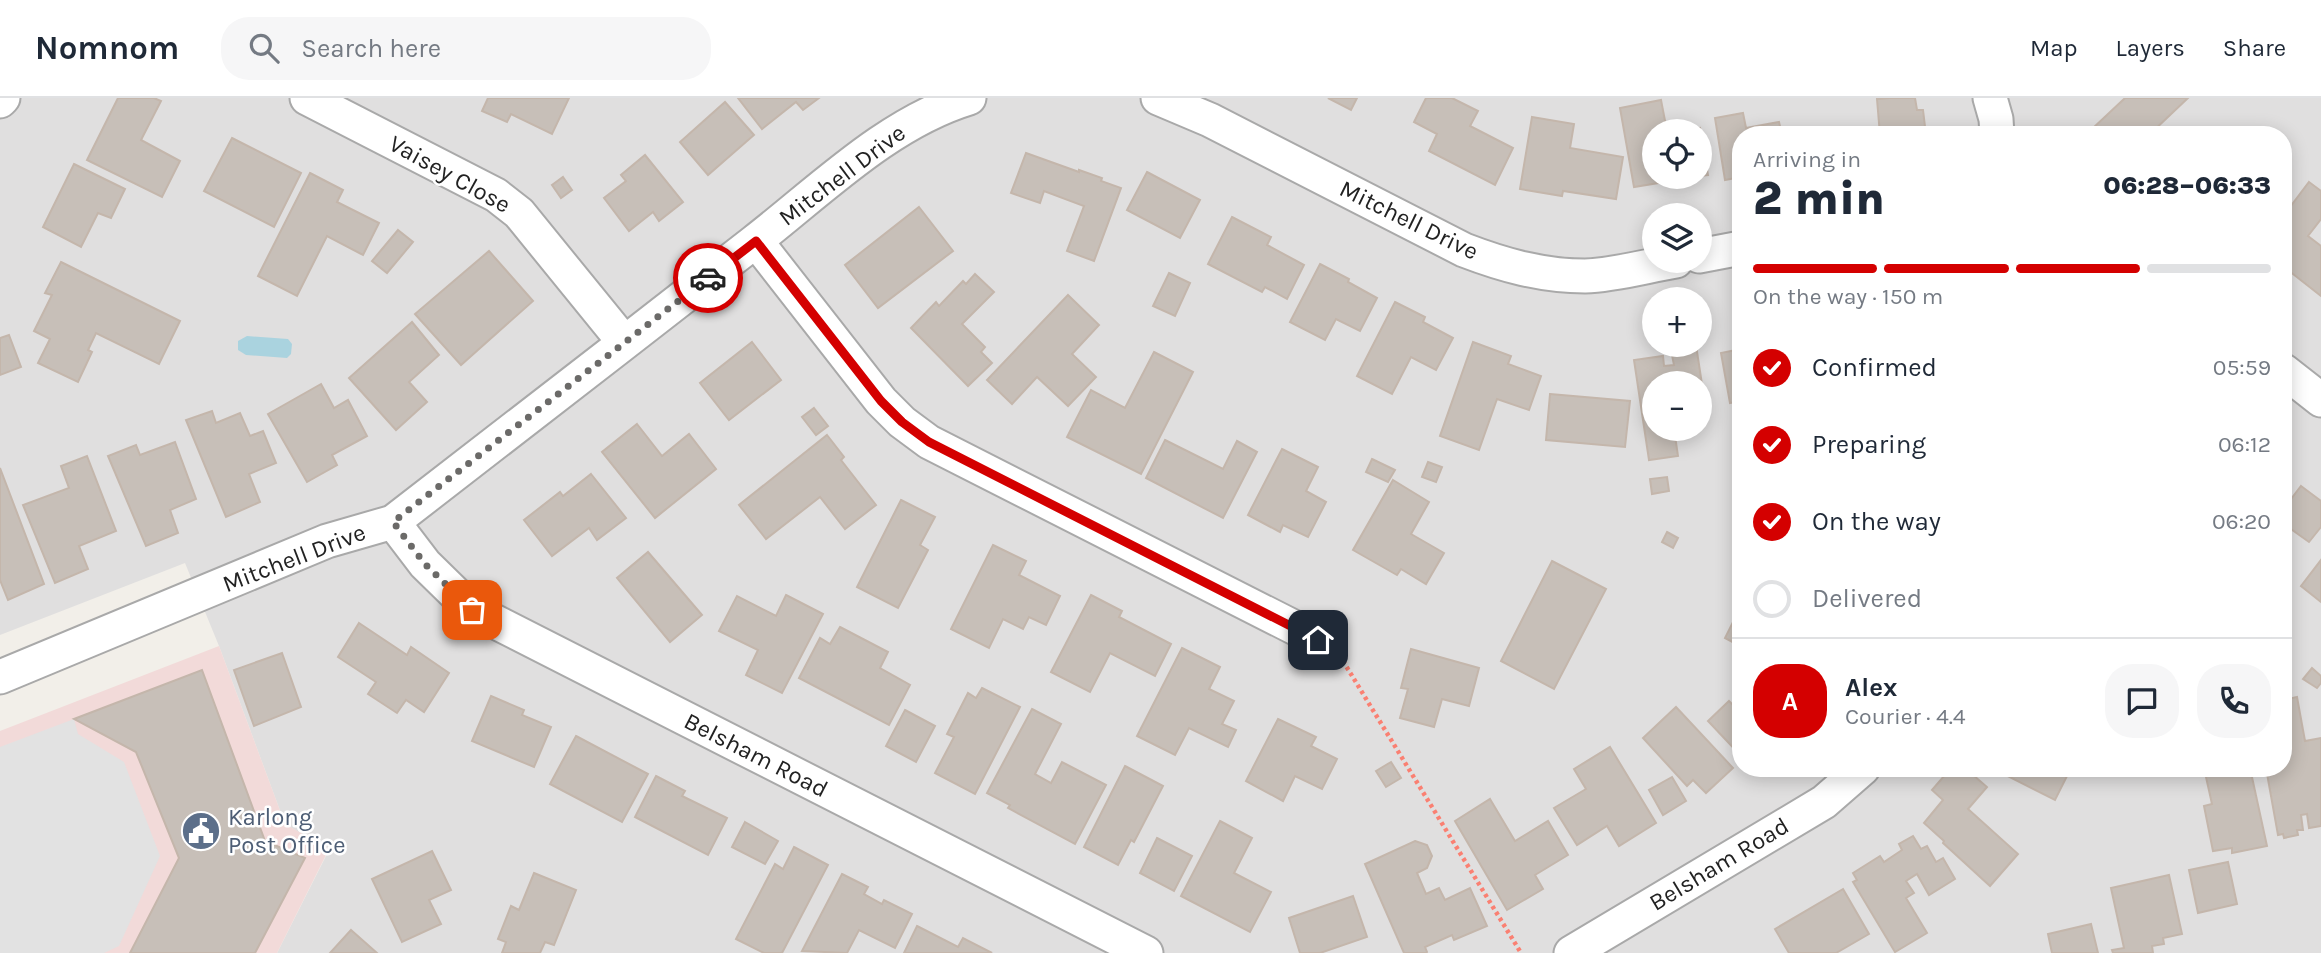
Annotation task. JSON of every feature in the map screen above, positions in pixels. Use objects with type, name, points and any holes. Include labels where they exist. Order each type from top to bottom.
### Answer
[{"type":"street","name":"Vaisey Close","points":[[307,98],[496,195],[519,213],[624,342]]},
{"type":"street","name":"Mitchell Drive","points":[[1158,98],[1210,120],[1464,250],[1503,265],[1545,274],[1587,276],[1642,267]]},
{"type":"street","points":[[1990,98],[1996,126]]},
{"type":"street","name":"Mitchell Drive","points":[[0,677],[327,541],[393,522],[844,170],[910,123],[955,100]]},
{"type":"street","points":[[756,241],[881,401],[902,422],[929,442],[1318,640]]},
{"type":"street","points":[[1712,254],[1732,250]]},
{"type":"street","points":[[2292,377],[2321,400]]},
{"type":"street","name":"Belsham Road","points":[[393,522],[425,564],[472,610],[1146,953]]},
{"type":"street","name":"Belsham Road","points":[[1571,953],[1824,802],[1853,777]]},
{"type":"path","points":[[1318,640],[1342,658],[1521,953]]},
{"type":"shaded area","points":[[0,98],[2321,98],[2321,953],[277,953],[329,850],[285,824],[185,563],[0,635]]},
{"type":"shaded area","points":[[219,646],[285,824],[329,849],[277,953],[0,953],[0,731]]},
{"type":"shaded area","points":[[74,719],[78,734],[124,762],[160,856],[119,946],[104,953],[0,953],[0,747]]},
{"type":"water","points":[[247,336],[288,339],[292,344],[291,354],[287,358],[246,355],[238,350],[238,341]]},
{"type":"building","points":[[118,98],[154,98],[161,101],[141,140],[180,161],[162,197],[87,160]]},
{"type":"building","points":[[488,98],[569,98],[552,134],[511,114],[507,122],[482,111]]},
{"type":"building","points":[[738,98],[819,98],[803,110],[796,102],[762,129]]},
{"type":"building","points":[[1328,98],[1357,98],[1351,110]]},
{"type":"building","points":[[1426,98],[1452,98],[1478,111],[1470,126],[1513,148],[1495,185],[1429,151],[1437,134],[1414,122]]},
{"type":"building","points":[[1915,98],[1917,110],[1923,110],[1925,126],[1879,126],[1877,99]]},
{"type":"building","points":[[2125,98],[2188,98],[2158,126],[2095,126]]},
{"type":"building","points":[[1661,100],[1665,119],[1642,119],[1642,186],[1634,187],[1620,108]]},
{"type":"building","points":[[725,102],[754,135],[708,175],[680,142]]},
{"type":"building","points":[[1743,113],[1746,126],[1732,126],[1732,179],[1725,180],[1715,118]]},
{"type":"building","points":[[1532,117],[1574,124],[1570,148],[1623,157],[1616,199],[1563,191],[1562,196],[1520,189]]},
{"type":"building","points":[[1779,122],[1780,126],[1757,126]]},
{"type":"building","points":[[232,138],[301,173],[274,227],[204,191]]},
{"type":"building","points":[[1026,153],[1102,178],[1101,181],[1121,188],[1094,261],[1067,251],[1084,206],[1044,191],[1040,203],[1011,193]]},
{"type":"building","points":[[645,155],[683,202],[659,221],[653,212],[629,231],[604,198],[626,181],[621,175]]},
{"type":"building","points":[[74,164],[125,189],[111,218],[98,213],[81,247],[43,227]]},
{"type":"building","points":[[1147,172],[1200,200],[1180,238],[1127,210]]},
{"type":"building","points":[[310,173],[343,190],[337,202],[379,223],[363,255],[327,236],[297,296],[258,276]]},
{"type":"building","points":[[563,177],[572,190],[561,198],[552,185]]},
{"type":"building","points":[[2309,182],[2321,191],[2321,219],[2308,236],[2321,246],[2321,296],[2292,273],[2292,204]]},
{"type":"building","points":[[919,207],[953,251],[878,308],[845,265]]},
{"type":"building","points":[[1232,217],[1271,237],[1267,245],[1304,265],[1287,299],[1265,287],[1262,292],[1208,264]]},
{"type":"building","points":[[398,230],[413,242],[387,273],[372,261]]},
{"type":"building","points":[[489,251],[533,301],[461,365],[415,314]]},
{"type":"building","points":[[61,262],[180,321],[159,364],[96,333],[88,350],[92,352],[78,382],[38,363],[50,339],[34,331],[52,295],[45,293]]},
{"type":"building","points":[[1320,264],[1377,298],[1360,331],[1336,319],[1325,340],[1290,322]]},
{"type":"building","points":[[1169,273],[1190,283],[1175,316],[1153,306]]},
{"type":"building","points":[[975,274],[994,292],[962,324],[985,347],[981,352],[992,363],[968,386],[911,328],[936,302],[939,306],[963,281],[966,284]]},
{"type":"building","points":[[1068,295],[1099,325],[1072,354],[1096,377],[1068,406],[1037,377],[1012,404],[987,380]]},
{"type":"building","points":[[1395,302],[1425,317],[1423,322],[1453,338],[1436,370],[1411,357],[1392,394],[1357,376]]},
{"type":"building","points":[[412,322],[439,355],[409,382],[427,402],[396,430],[349,378]]},
{"type":"building","points":[[9,335],[21,367],[0,375],[0,338]]},
{"type":"building","points":[[752,342],[781,380],[729,420],[700,383]]},
{"type":"building","points":[[1473,342],[1511,356],[1508,364],[1541,376],[1529,410],[1497,399],[1479,450],[1440,436]]},
{"type":"building","points":[[1732,351],[1732,403],[1730,403],[1721,353]]},
{"type":"building","points":[[1154,352],[1193,372],[1141,474],[1067,437],[1091,390],[1125,408]]},
{"type":"building","points":[[1663,357],[1664,366],[1674,365],[1672,357],[1698,357],[1700,371],[1642,371],[1642,413],[1634,360]]},
{"type":"building","points":[[321,384],[334,408],[348,400],[367,436],[332,455],[337,465],[307,482],[268,414]]},
{"type":"building","points":[[1550,394],[1630,401],[1625,447],[1546,440]]},
{"type":"building","points":[[814,408],[828,426],[816,435],[802,417]]},
{"type":"building","points":[[212,411],[216,423],[240,413],[250,436],[263,431],[276,463],[249,474],[260,502],[226,517],[186,420]]},
{"type":"building","points":[[637,424],[662,456],[689,434],[716,469],[655,518],[602,452]]},
{"type":"building","points":[[827,435],[844,457],[841,460],[876,505],[845,529],[820,497],[766,539],[739,505]]},
{"type":"building","points":[[1165,440],[1223,469],[1237,441],[1257,452],[1223,518],[1146,478]]},
{"type":"building","points":[[1646,441],[1676,441],[1678,456],[1649,460]]},
{"type":"building","points":[[175,442],[196,499],[170,510],[178,533],[146,546],[108,456],[136,445],[140,455]]},
{"type":"building","points":[[1282,449],[1318,467],[1306,491],[1326,502],[1308,537],[1283,525],[1280,532],[1248,515]]},
{"type":"building","points":[[87,456],[116,531],[79,546],[88,569],[55,583],[23,505],[69,488],[61,466]]},
{"type":"building","points":[[1372,459],[1395,470],[1388,482],[1366,472]]},
{"type":"building","points":[[1428,462],[1442,467],[1436,482],[1422,477]]},
{"type":"building","points":[[0,468],[44,584],[8,600],[0,580]]},
{"type":"building","points":[[591,474],[626,518],[597,540],[589,528],[552,556],[524,520],[560,492],[563,496]]},
{"type":"building","points":[[1667,477],[1669,491],[1652,494],[1650,479]]},
{"type":"building","points":[[1393,480],[1429,502],[1411,534],[1444,553],[1426,584],[1401,569],[1397,575],[1353,550]]},
{"type":"building","points":[[2301,486],[2321,501],[2321,527],[2309,542],[2292,530],[2292,498]]},
{"type":"building","points":[[901,500],[935,517],[920,545],[928,550],[898,608],[857,587]]},
{"type":"building","points":[[1667,532],[1678,538],[1673,548],[1662,542]]},
{"type":"building","points":[[993,545],[1026,561],[1019,575],[1060,596],[1046,625],[1029,617],[1023,629],[1003,619],[989,648],[951,629]]},
{"type":"building","points":[[648,552],[702,615],[670,642],[617,578]]},
{"type":"building","points":[[2321,560],[2321,602],[2301,586]]},
{"type":"building","points":[[1552,561],[1606,589],[1554,689],[1501,661]]},
{"type":"building","points":[[786,595],[823,614],[782,693],[746,675],[758,650],[719,631],[737,596],[776,616]]},
{"type":"building","points":[[1091,595],[1122,611],[1119,617],[1171,644],[1155,676],[1110,653],[1090,692],[1051,672]]},
{"type":"building","points":[[359,623],[407,655],[411,647],[449,673],[424,712],[406,700],[397,713],[368,694],[376,682],[338,657]]},
{"type":"building","points":[[1732,624],[1732,642],[1725,638]]},
{"type":"building","points":[[840,627],[888,652],[880,668],[910,685],[889,725],[799,678],[820,638],[830,644]]},
{"type":"building","points":[[1182,648],[1220,667],[1209,689],[1234,701],[1222,724],[1236,730],[1228,747],[1189,728],[1175,755],[1137,736]]},
{"type":"building","points":[[1411,649],[1479,668],[1469,706],[1442,699],[1434,727],[1400,718],[1408,689],[1401,688]]},
{"type":"building","points":[[282,653],[301,707],[254,726],[234,670]]},
{"type":"building","points":[[2312,668],[2321,676],[2321,683],[2317,688],[2303,679]]},
{"type":"building","points":[[202,670],[265,841],[305,858],[255,953],[130,953],[179,858],[136,752],[74,719]]},
{"type":"building","points":[[982,688],[1020,707],[975,794],[935,773],[954,737],[947,734],[968,693],[976,698]]},
{"type":"building","points":[[491,696],[524,710],[522,715],[551,727],[534,767],[472,741]]},
{"type":"building","points":[[2297,697],[2305,741],[2321,738],[2321,826],[2309,828],[2307,814],[2301,815],[2303,830],[2297,830],[2298,835],[2284,838],[2283,834],[2278,835],[2268,777],[2292,777],[2292,698]]},
{"type":"building","points":[[1729,701],[1732,704],[1732,746],[1708,721]]},
{"type":"building","points":[[1676,707],[1732,769],[1706,793],[1693,780],[1687,786],[1643,738]]},
{"type":"building","points":[[1032,709],[1061,724],[1035,774],[1051,783],[1062,762],[1106,785],[1075,844],[1008,808],[1010,805],[987,793]]},
{"type":"building","points":[[905,710],[935,726],[916,762],[886,746]]},
{"type":"building","points":[[1278,719],[1316,737],[1311,746],[1337,759],[1322,789],[1295,776],[1283,801],[1246,781]]},
{"type":"building","points":[[576,736],[648,774],[622,822],[550,784]]},
{"type":"building","points":[[1610,747],[1656,823],[1619,846],[1607,826],[1577,845],[1554,808],[1586,789],[1574,769]]},
{"type":"building","points":[[1391,762],[1401,778],[1386,787],[1376,771]]},
{"type":"building","points":[[1125,766],[1163,786],[1134,842],[1131,840],[1118,865],[1084,847]]},
{"type":"building","points":[[656,776],[685,791],[682,796],[727,818],[708,855],[635,817]]},
{"type":"building","points":[[1672,777],[1686,801],[1663,815],[1649,790]]},
{"type":"building","points":[[1943,777],[1975,777],[1987,787],[1968,809],[2018,854],[1990,886],[1924,823],[1943,800],[1932,790]]},
{"type":"building","points":[[2010,777],[2066,777],[2055,800]]},
{"type":"building","points":[[2206,777],[2252,777],[2267,846],[2232,853],[2232,848],[2213,851],[2204,806],[2212,804]]},
{"type":"building","points":[[1490,799],[1515,841],[1548,821],[1568,855],[1535,875],[1543,889],[1507,910],[1455,821]]},
{"type":"building","points":[[1220,821],[1252,838],[1234,873],[1271,892],[1250,932],[1181,896]]},
{"type":"building","points":[[745,822],[778,841],[765,864],[732,847]]},
{"type":"building","points":[[1913,836],[1921,849],[1927,846],[1936,862],[1943,858],[1955,879],[1929,895],[1917,874],[1906,881],[1914,893],[1906,898],[1927,933],[1895,952],[1853,882],[1857,880],[1853,873],[1880,856],[1884,862],[1902,850],[1899,844]]},
{"type":"building","points":[[1157,838],[1192,856],[1174,891],[1140,873]]},
{"type":"building","points":[[1415,841],[1427,845],[1432,856],[1427,868],[1417,873],[1426,894],[1439,888],[1445,900],[1470,888],[1487,926],[1454,940],[1452,935],[1425,947],[1426,953],[1404,953],[1365,864]]},
{"type":"building","points":[[794,847],[828,865],[782,953],[764,953],[736,939],[775,864],[783,869]]},
{"type":"building","points":[[432,851],[451,890],[429,900],[441,924],[402,942],[372,879]]},
{"type":"building","points":[[2228,862],[2237,904],[2198,913],[2189,870]]},
{"type":"building","points":[[534,873],[576,890],[554,945],[545,942],[540,953],[502,953],[506,942],[498,939],[511,906],[519,910]]},
{"type":"building","points":[[842,874],[868,887],[864,894],[882,904],[884,900],[912,914],[895,948],[859,930],[847,953],[802,951]]},
{"type":"building","points":[[2169,875],[2182,934],[2163,938],[2164,944],[2152,946],[2153,953],[2113,953],[2112,950],[2124,948],[2111,888]]},
{"type":"building","points":[[1843,889],[1869,934],[1836,953],[1789,953],[1775,929]]},
{"type":"building","points":[[1353,896],[1367,937],[1320,953],[1300,953],[1289,918]]},
{"type":"building","points":[[2091,924],[2098,953],[2052,953],[2048,934]]},
{"type":"building","points":[[917,926],[958,947],[963,938],[992,953],[904,953]]},
{"type":"building","points":[[351,930],[377,953],[330,953]]},
{"type":"way so far","points":[[472,610],[425,564],[393,522],[708,278]]},
{"type":"place","name":"Karlong Post Office","points":[[201,831]]},
{"type":"route","points":[[708,278],[756,241],[881,401],[902,422],[929,442],[1318,640]]}]
